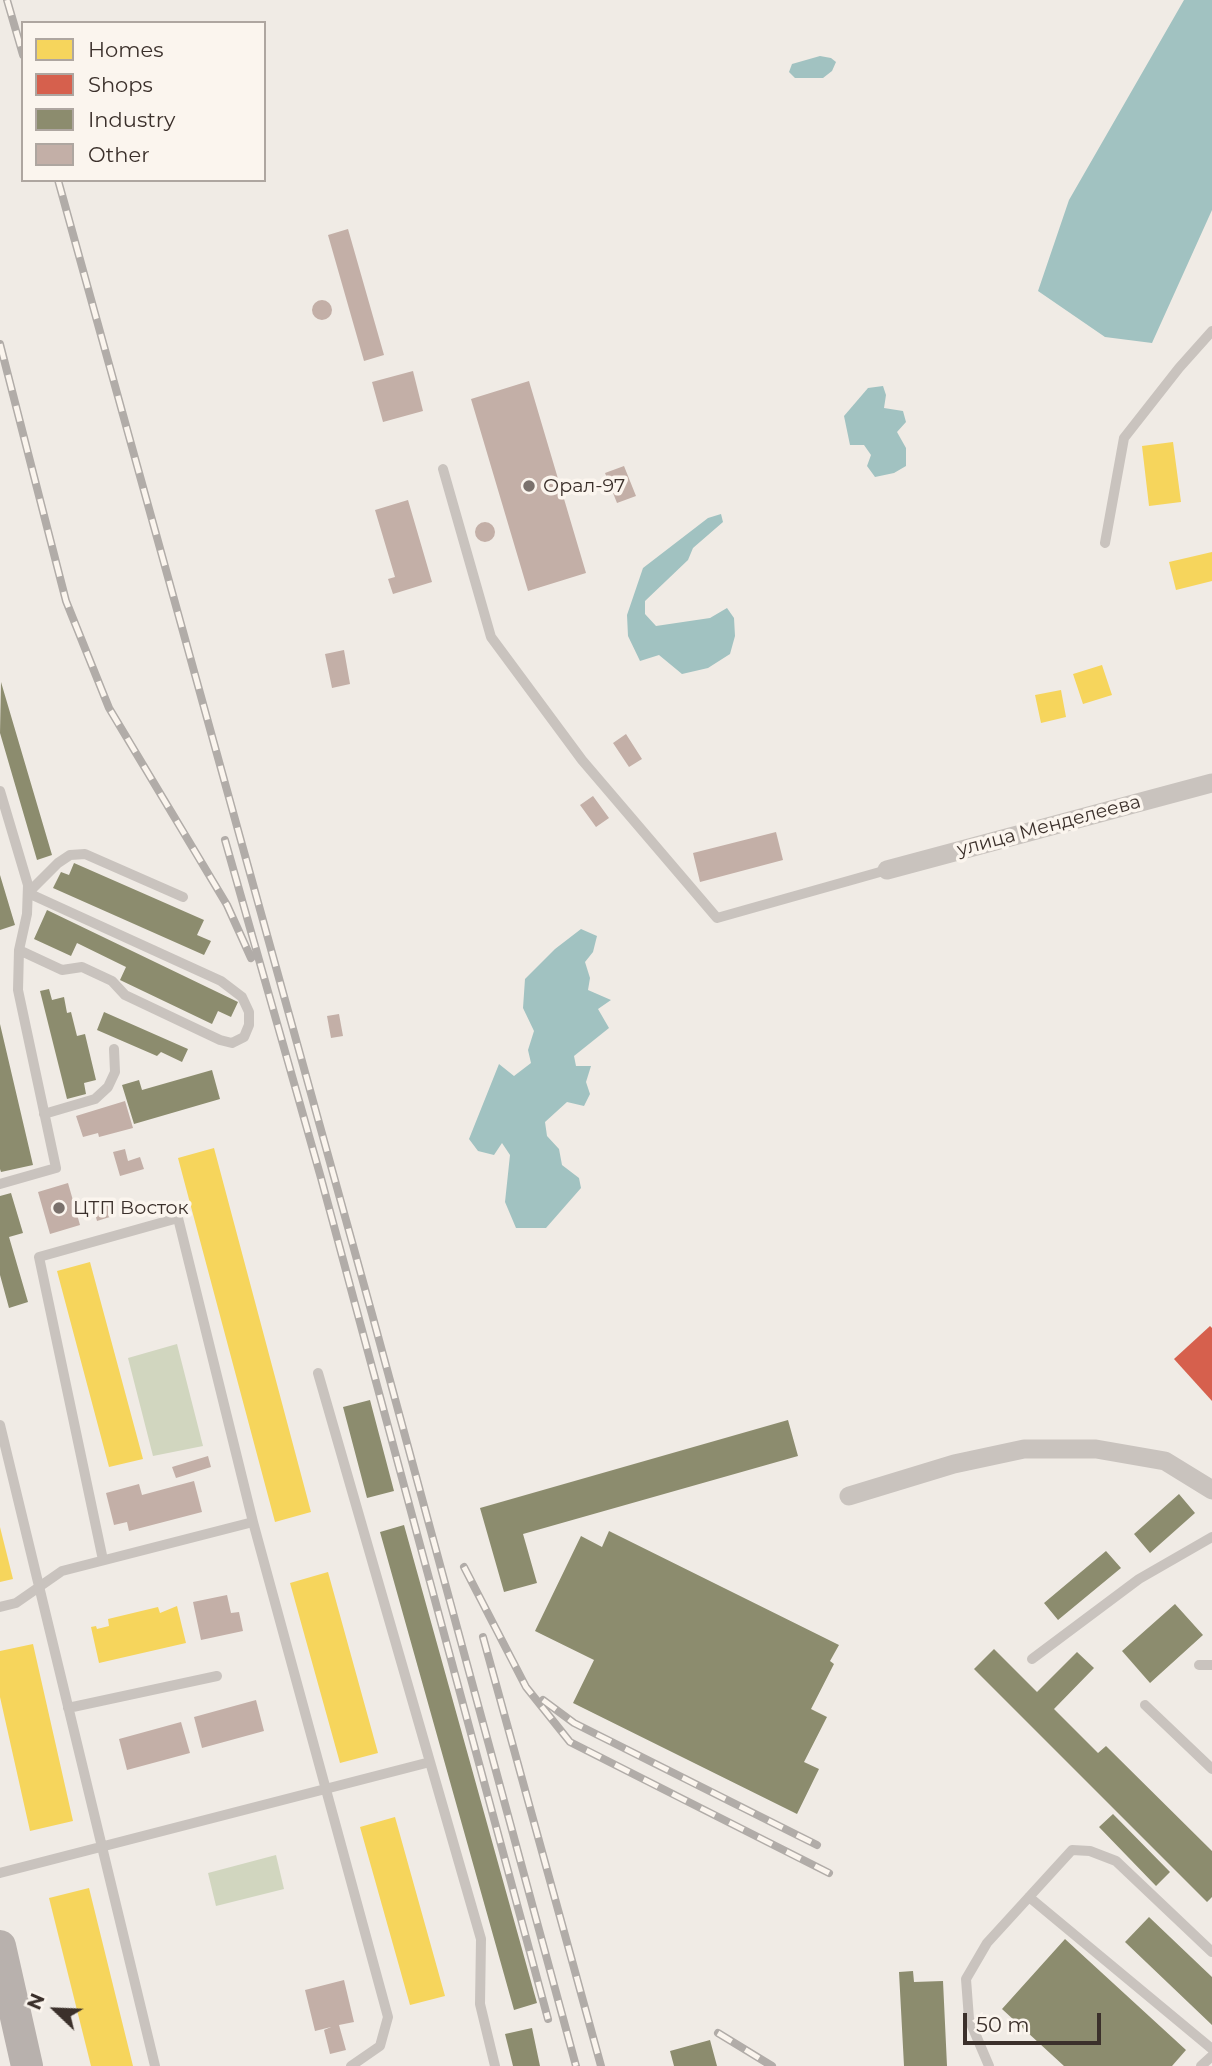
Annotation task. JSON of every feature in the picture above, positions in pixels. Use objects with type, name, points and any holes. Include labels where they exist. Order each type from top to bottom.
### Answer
[{"type":"main road","points":[[0,1946],[27,2066]]},
{"type":"street","name":"улица Менделеева","points":[[887,870],[1212,783]]},
{"type":"street","points":[[849,1496],[954,1464],[1024,1449],[1096,1448],[1165,1461],[1212,1490]]},
{"type":"lane","points":[[1105,543],[1125,438],[1179,368],[1212,331]]},
{"type":"lane","points":[[443,468],[491,637],[582,760],[717,918],[887,870]]},
{"type":"lane","points":[[0,791],[28,885],[27,914],[19,950],[18,989],[56,1168],[0,1184]]},
{"type":"lane","points":[[28,893],[58,863],[70,855],[85,854],[183,897]]},
{"type":"lane","points":[[19,950],[62,970],[82,967],[112,981],[125,995],[220,1040],[232,1043],[244,1037],[249,1025],[249,1013],[242,997],[221,981],[28,893]]},
{"type":"lane","points":[[44,1114],[94,1099],[108,1087],[115,1072],[114,1049]]},
{"type":"lane","points":[[103,1560],[39,1257],[178,1218],[253,1522],[388,2017],[380,2046],[351,2066]]},
{"type":"lane","points":[[318,1373],[481,1939],[480,2004],[495,2066]]},
{"type":"lane","points":[[0,1425],[155,2066]]},
{"type":"lane","points":[[0,1607],[16,1603],[62,1571],[253,1522]]},
{"type":"lane","points":[[1032,1659],[1139,1579],[1212,1537]]},
{"type":"lane","points":[[1199,1665],[1212,1665]]},
{"type":"lane","points":[[68,1708],[217,1676]]},
{"type":"lane","points":[[1146,1705],[1212,1769]]},
{"type":"lane","points":[[0,1873],[430,1762]]},
{"type":"lane","points":[[989,2066],[969,2018],[966,1979],[987,1943],[1072,1850],[1090,1851],[1116,1861],[1212,1951]]},
{"type":"lane","points":[[1029,1897],[1212,2049]]},
{"type":"lane","points":[[1201,2066],[1212,2056]]},
{"type":"green space","points":[[177,1344],[203,1446],[153,1456],[128,1358]]},
{"type":"green space","points":[[276,1855],[284,1889],[216,1906],[208,1873]]},
{"type":"water","points":[[1184,0],[1212,0],[1212,210],[1152,343],[1105,337],[1038,291],[1069,200]]},
{"type":"water","points":[[820,56],[836,62],[832,71],[823,78],[795,78],[789,72],[792,64]]},
{"type":"water","points":[[883,386],[886,395],[884,408],[903,411],[906,422],[897,432],[906,448],[906,466],[894,473],[875,477],[867,466],[871,455],[864,445],[850,445],[844,416],[868,388]]},
{"type":"water","points":[[721,514],[723,522],[693,548],[688,560],[645,601],[645,614],[656,626],[710,618],[727,608],[734,618],[735,636],[730,654],[708,668],[682,674],[659,655],[640,661],[628,636],[627,615],[643,568],[708,518]]},
{"type":"water","points":[[581,929],[597,936],[593,952],[585,962],[590,978],[588,990],[611,1000],[598,1009],[609,1028],[574,1056],[576,1066],[591,1066],[586,1082],[590,1094],[584,1106],[567,1102],[545,1122],[547,1136],[559,1149],[562,1165],[579,1178],[581,1188],[546,1228],[516,1228],[505,1202],[510,1155],[502,1143],[494,1155],[478,1151],[469,1139],[499,1064],[514,1076],[531,1063],[528,1050],[534,1031],[523,1008],[525,979],[555,949]]},
{"type":"building: Homes","points":[[1173,442],[1181,502],[1149,506],[1142,446]]},
{"type":"building: Homes","points":[[1212,552],[1212,581],[1176,590],[1169,562]]},
{"type":"building: Homes","points":[[1102,665],[1112,695],[1083,704],[1073,674]]},
{"type":"building: Homes","points":[[1061,690],[1066,717],[1041,723],[1035,695]]},
{"type":"building: Homes","points":[[214,1148],[311,1512],[275,1522],[178,1158]]},
{"type":"building: Homes","points":[[90,1262],[143,1459],[109,1467],[57,1271]]},
{"type":"building: Homes","points":[[0,1527],[13,1579],[0,1582]]},
{"type":"building: Homes","points":[[328,1572],[378,1753],[340,1763],[290,1583]]},
{"type":"building: Homes","points":[[177,1606],[186,1643],[99,1663],[91,1627],[96,1626],[97,1629],[109,1626],[108,1619],[158,1607],[160,1613]]},
{"type":"building: Homes","points":[[33,1644],[73,1821],[30,1831],[0,1697],[0,1651]]},
{"type":"building: Homes","points":[[395,1817],[445,1996],[410,2005],[360,1827]]},
{"type":"building: Homes","points":[[89,1888],[133,2066],[91,2066],[49,1898]]},
{"type":"building: Shops","points":[[1210,1326],[1212,1328],[1212,1401],[1174,1359]]},
{"type":"building: Industry","points":[[1,682],[52,855],[37,860],[0,733]]},
{"type":"building: Industry","points":[[74,863],[204,920],[197,935],[211,941],[204,955],[53,888],[61,872],[69,875]]},
{"type":"building: Industry","points":[[0,875],[15,925],[0,930]]},
{"type":"building: Industry","points":[[47,910],[238,1002],[231,1017],[218,1011],[212,1024],[120,980],[126,967],[77,943],[71,956],[34,939]]},
{"type":"building: Industry","points":[[49,989],[52,1000],[64,997],[67,1013],[71,1012],[77,1036],[85,1034],[96,1080],[84,1083],[86,1094],[67,1099],[40,991]]},
{"type":"building: Industry","points":[[104,1012],[188,1049],[182,1062],[161,1052],[157,1056],[97,1030]]},
{"type":"building: Industry","points":[[0,1024],[33,1165],[1,1172],[0,1169]]},
{"type":"building: Industry","points":[[212,1070],[220,1099],[134,1124],[122,1085],[139,1080],[142,1090]]},
{"type":"building: Industry","points":[[11,1193],[23,1233],[9,1237],[28,1302],[9,1308],[0,1275],[0,1196]]},
{"type":"building: Industry","points":[[370,1400],[394,1491],[367,1498],[343,1407]]},
{"type":"building: Industry","points":[[788,1420],[798,1456],[523,1534],[537,1583],[504,1592],[480,1508]]},
{"type":"building: Industry","points":[[1179,1494],[1195,1513],[1150,1553],[1134,1534]]},
{"type":"building: Industry","points":[[404,1525],[537,2003],[514,2010],[380,1532]]},
{"type":"building: Industry","points":[[609,1531],[839,1645],[830,1661],[834,1664],[811,1709],[827,1717],[804,1762],[819,1769],[797,1814],[573,1703],[594,1660],[535,1631],[581,1536],[602,1547]]},
{"type":"building: Industry","points":[[1106,1551],[1121,1568],[1058,1620],[1044,1603]]},
{"type":"building: Industry","points":[[1175,1604],[1203,1635],[1150,1683],[1122,1651]]},
{"type":"building: Industry","points":[[994,1649],[1037,1692],[1077,1652],[1094,1668],[1054,1709],[1098,1753],[1106,1746],[1212,1851],[1212,1897],[1207,1902],[974,1669]]},
{"type":"building: Industry","points":[[1113,1814],[1170,1872],[1156,1886],[1099,1827]]},
{"type":"building: Industry","points":[[1149,1917],[1212,1977],[1212,2025],[1125,1942]]},
{"type":"building: Industry","points":[[1065,1939],[1186,2050],[1172,2066],[1064,2066],[1002,2009]]},
{"type":"building: Industry","points":[[913,1971],[914,1982],[943,1981],[947,2066],[904,2066],[899,1972]]},
{"type":"building: Industry","points":[[532,2028],[540,2066],[513,2066],[505,2034]]},
{"type":"building: Industry","points":[[710,2040],[717,2066],[674,2066],[670,2051]]},
{"type":"building: Other","points":[[348,229],[384,355],[364,361],[328,235]]},
{"type":"building: Other","points":[[322,300],[329,303],[332,310],[329,317],[322,320],[315,317],[312,310],[315,303]]},
{"type":"building: Other","points":[[413,371],[423,411],[383,422],[372,382]]},
{"type":"building: Other","name":"Орал-97","points":[[529,381],[586,573],[528,591],[471,399]]},
{"type":"building: Other","points":[[624,466],[636,496],[617,503],[605,473]]},
{"type":"building: Other","points":[[408,500],[432,582],[393,594],[388,579],[395,577],[375,510]]},
{"type":"building: Other","points":[[481,522],[489,522],[495,532],[489,542],[481,542],[475,536],[475,528]]},
{"type":"building: Other","points":[[344,650],[350,684],[332,688],[325,654]]},
{"type":"building: Other","points":[[626,734],[642,759],[629,767],[613,743]]},
{"type":"building: Other","points":[[593,796],[609,818],[596,827],[580,805]]},
{"type":"building: Other","points":[[776,832],[783,860],[700,882],[693,853]]},
{"type":"building: Other","points":[[339,1014],[343,1036],[331,1038],[327,1016]]},
{"type":"building: Other","points":[[125,1101],[133,1128],[99,1137],[98,1133],[83,1137],[76,1116]]},
{"type":"building: Other","points":[[125,1149],[128,1161],[140,1157],[144,1169],[120,1176],[113,1152]]},
{"type":"building: Other","name":"ЦТП Восток","points":[[68,1183],[80,1225],[50,1234],[38,1192]]},
{"type":"building: Other","points":[[108,1199],[113,1216],[97,1221],[92,1203]]},
{"type":"building: Other","points":[[208,1456],[211,1467],[176,1478],[172,1467]]},
{"type":"building: Other","points":[[194,1481],[202,1512],[129,1531],[127,1522],[114,1525],[106,1493],[139,1484],[142,1495]]},
{"type":"building: Other","points":[[227,1595],[231,1613],[239,1612],[243,1631],[201,1640],[193,1602]]},
{"type":"building: Other","points":[[256,1700],[264,1731],[202,1748],[194,1717]]},
{"type":"building: Other","points":[[181,1722],[190,1753],[127,1770],[119,1739]]},
{"type":"building: Other","points":[[344,1980],[354,2022],[339,2025],[346,2050],[330,2054],[324,2030],[331,2027],[315,2031],[305,1990]]},
{"type":"railway","points":[[7,0],[21,48]]},
{"type":"railway","points":[[59,182],[372,1314],[576,2066]]},
{"type":"railway","points":[[0,344],[66,601],[109,708],[227,905],[251,958]]},
{"type":"railway","points":[[225,840],[321,1178],[548,2019]]},
{"type":"railway","points":[[464,1567],[526,1687],[570,1742],[829,1873]]},
{"type":"railway","points":[[483,1637],[601,2066]]},
{"type":"railway","points":[[543,1700],[574,1723],[817,1845]]},
{"type":"railway","points":[[718,2033],[772,2066]]},
{"type":"place","name":"Орал-97","points":[[529,486]]},
{"type":"place","name":"ЦТП Восток","points":[[59,1208]]}]
